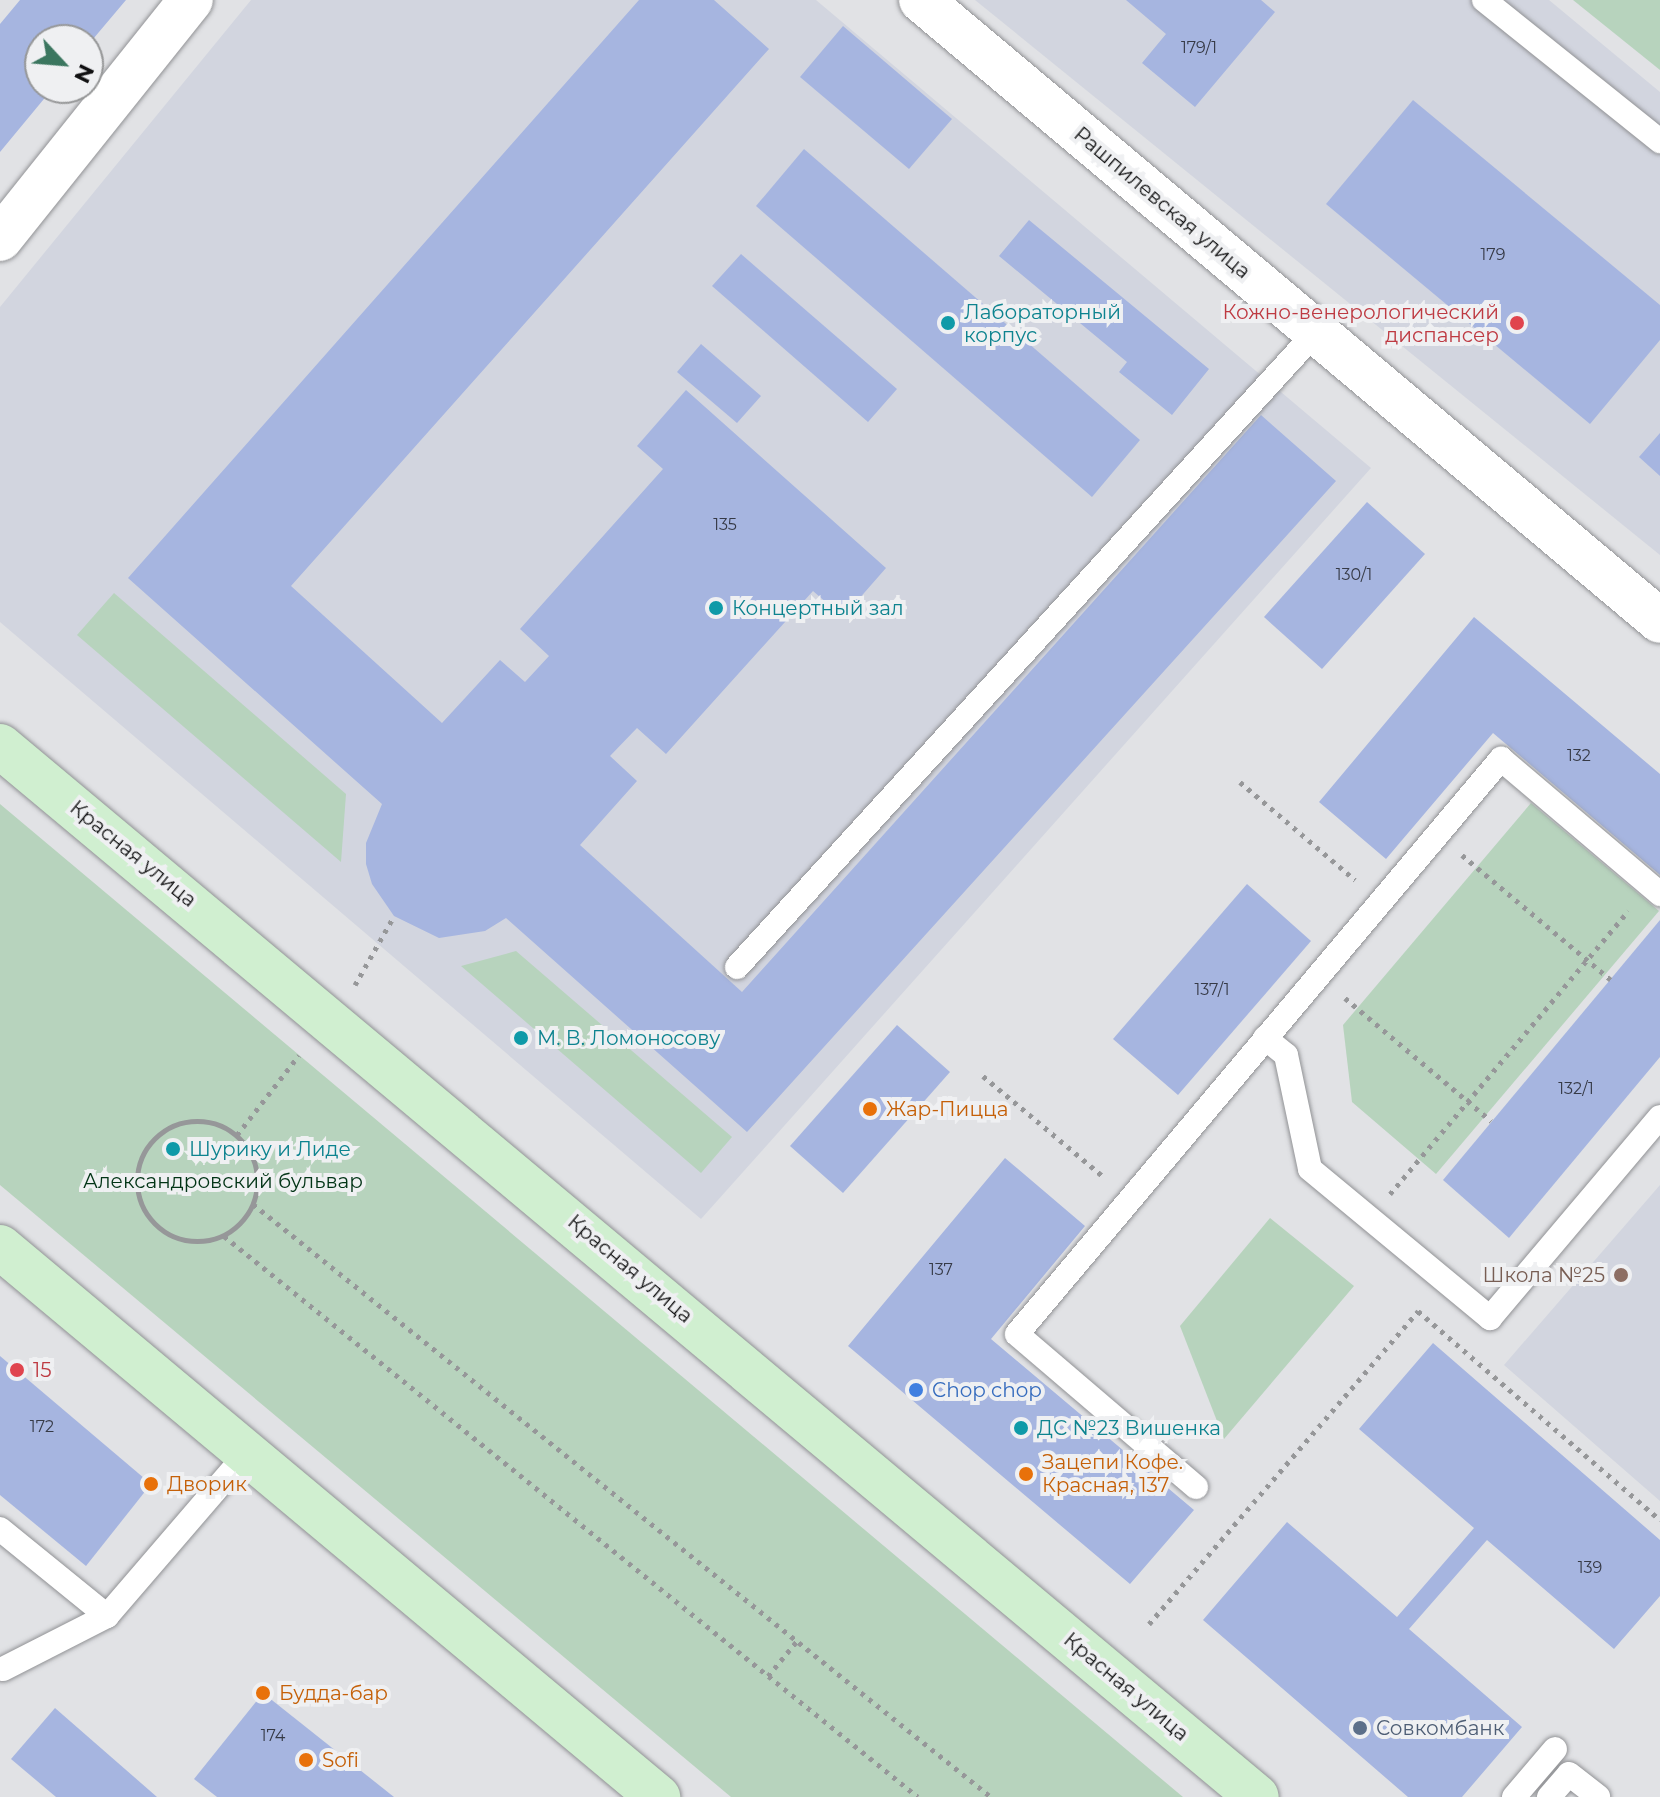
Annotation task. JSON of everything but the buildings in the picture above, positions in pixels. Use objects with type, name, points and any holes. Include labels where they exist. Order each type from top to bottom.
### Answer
[{"type":"main road","name":"Красная улица","points":[[0,746],[1257,1797]]},
{"type":"main road","points":[[0,1247],[658,1797]]},
{"type":"street","points":[[0,239],[191,0]]},
{"type":"street","name":"Рашпилевская улица","points":[[921,0],[1660,621]]},
{"type":"lane","points":[[1484,0],[1660,141]]},
{"type":"lane","points":[[737,967],[1316,332]]},
{"type":"lane","points":[[1196,1487],[1017,1334],[1501,759],[1655,890]]},
{"type":"lane","points":[[1265,1038],[1286,1055],[1310,1169],[1490,1318],[1660,1117]]},
{"type":"lane","points":[[3,1669],[107,1616],[248,1452]]},
{"type":"lane","points":[[0,1529],[107,1616]]},
{"type":"lane","points":[[1514,1797],[1555,1749]]},
{"type":"lane","points":[[1549,1797],[1569,1774],[1598,1797]]},
{"type":"path","points":[[1240,782],[1380,902]]},
{"type":"path","points":[[1437,834],[1611,980]]},
{"type":"path","points":[[1369,1219],[1586,960],[1655,890]]},
{"type":"path","points":[[1318,975],[1491,1121]]},
{"type":"path","points":[[983,1076],[1130,1199]]},
{"type":"path","points":[[202,1120],[237,1135],[256,1167],[253,1204],[224,1236],[189,1240],[156,1227],[142,1208],[136,1185],[139,1161],[151,1140],[183,1121],[202,1120]]},
{"type":"path","points":[[253,1204],[991,1797]]},
{"type":"path","points":[[224,1236],[918,1797]]},
{"type":"path","points":[[1149,1624],[1418,1311],[1660,1520]]},
{"type":"path","points":[[768,1676],[797,1641]]},
{"type":"shaded area","points":[[251,0],[816,0],[1371,468],[701,1219],[0,622],[0,307]]},
{"type":"shaded area","name":"Кожно-венерологический диспансер","points":[[975,0],[1549,0],[1660,92],[1660,555]]},
{"type":"shaded area","name":"Школа №25","points":[[1660,1185],[1660,1501],[1504,1365]]},
{"type":"green space","points":[[1573,0],[1660,0],[1660,70]]},
{"type":"green space","points":[[114,593],[346,794],[341,862],[77,635]]},
{"type":"green space","points":[[1531,803],[1659,911],[1436,1174],[1352,1102],[1343,1025]]},
{"type":"green space","name":"Александровский бульвар","points":[[0,804],[1183,1797],[731,1797],[0,1185]]},
{"type":"green space","points":[[516,951],[732,1137],[701,1173],[461,966]]},
{"type":"green space","points":[[1270,1218],[1354,1286],[1224,1439],[1180,1326]]},
{"type":"place","name":"Лабораторный корпус","points":[[948,323]]},
{"type":"place","name":"Кожно-венерологический диспансер","points":[[1517,323]]},
{"type":"place","name":"Концертный зал","points":[[716,608]]},
{"type":"place","name":"М. В. Ломоносову","points":[[521,1038]]},
{"type":"place","name":"Жар-Пицца","points":[[870,1109]]},
{"type":"place","name":"Шурику и Лиде","points":[[173,1149]]},
{"type":"place","name":"Школа №25","points":[[1621,1275]]},
{"type":"place","name":"15","points":[[17,1370]]},
{"type":"place","name":"Chop chop","points":[[916,1390]]},
{"type":"place","name":"ДС №23 Вишенка","points":[[1021,1428]]},
{"type":"place","name":"Зацепи Кофе. Красная, 137","points":[[1026,1474]]},
{"type":"place","name":"Дворик","points":[[151,1484]]},
{"type":"place","name":"Будда-бар","points":[[263,1693]]},
{"type":"place","name":"Совкомбанк","points":[[1360,1728]]},
{"type":"place","name":"Sofi","points":[[306,1760]]}]
